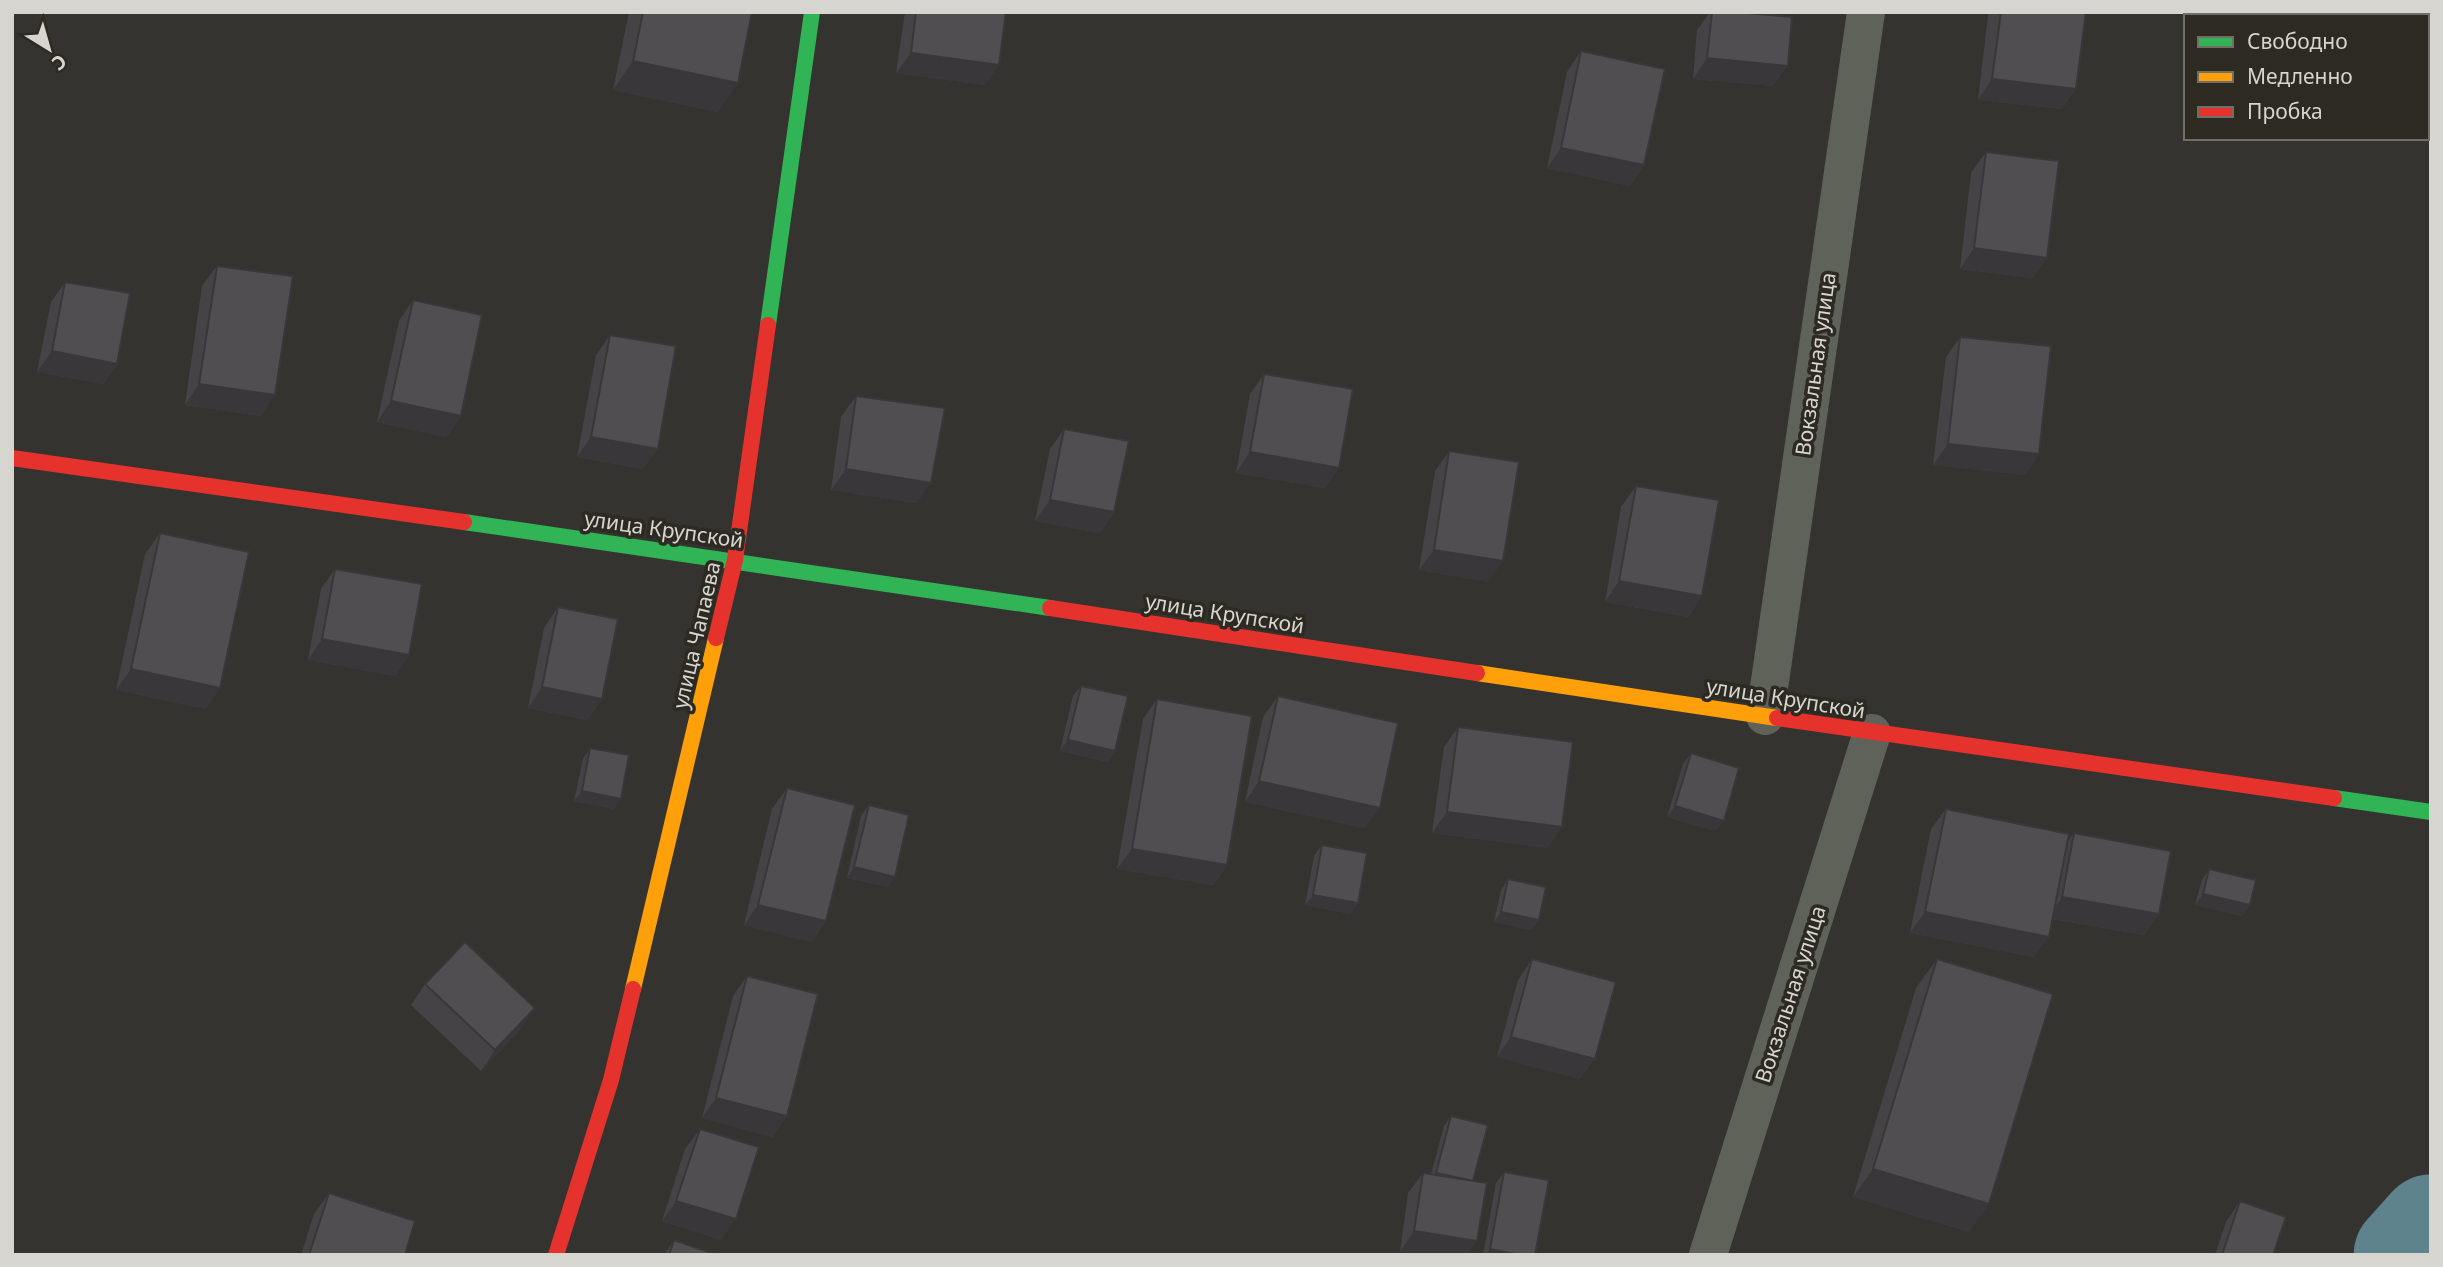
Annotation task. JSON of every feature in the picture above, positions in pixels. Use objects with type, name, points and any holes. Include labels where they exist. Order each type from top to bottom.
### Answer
[{"type":"main road","name":"улица Чапаева","points":[[556,1255],[611,1080],[735,560],[812,12]]},
{"type":"main road","name":"улица Крупской","points":[[12,458],[735,560],[1872,733],[2431,813]]},
{"type":"street","name":"Вокзальная улица","points":[[1765,716],[1866,12]]},
{"type":"street","name":"Вокзальная улица","points":[[1708,1255],[1872,733]]},
{"type":"building","points":[[643,12],[752,12],[738,83],[633,61]]},
{"type":"building","points":[[916,12],[1006,12],[999,65],[911,53]]},
{"type":"building","points":[[1712,12],[1792,17],[1788,66],[1707,58]]},
{"type":"building","points":[[2001,12],[2086,12],[2076,89],[1992,79]]},
{"type":"building","points":[[1581,51],[1665,69],[1644,165],[1561,148]]},
{"type":"building","points":[[1986,152],[2059,161],[2047,258],[1974,248]]},
{"type":"building","points":[[217,266],[293,276],[275,395],[199,384]]},
{"type":"building","points":[[65,282],[130,293],[117,364],[52,351]]},
{"type":"building","points":[[413,300],[482,315],[461,416],[391,401]]},
{"type":"building","points":[[610,335],[676,346],[658,449],[591,437]]},
{"type":"building","points":[[1960,337],[2051,346],[2039,454],[1948,444]]},
{"type":"building","points":[[1264,374],[1353,389],[1339,468],[1250,452]]},
{"type":"building","points":[[856,396],[945,408],[931,483],[846,469]]},
{"type":"building","points":[[1064,429],[1129,441],[1114,512],[1050,500]]},
{"type":"building","points":[[1449,451],[1519,462],[1503,561],[1434,550]]},
{"type":"building","points":[[1636,486],[1719,500],[1702,596],[1619,581]]},
{"type":"building","points":[[160,533],[249,552],[220,688],[131,669]]},
{"type":"building","points":[[335,569],[422,584],[409,655],[322,639]]},
{"type":"building","points":[[558,607],[618,619],[602,699],[542,687]]},
{"type":"building","points":[[1081,686],[1128,696],[1115,751],[1068,740]]},
{"type":"building","points":[[1278,696],[1398,723],[1380,808],[1259,781]]},
{"type":"building","points":[[1157,699],[1252,716],[1227,865],[1132,849]]},
{"type":"building","points":[[1458,727],[1573,742],[1562,827],[1447,812]]},
{"type":"building","points":[[590,748],[629,755],[621,799],[582,791]]},
{"type":"building","points":[[1691,753],[1739,768],[1724,821],[1675,806]]},
{"type":"building","points":[[787,788],[855,805],[826,921],[758,905]]},
{"type":"building","points":[[869,805],[909,815],[895,877],[854,867]]},
{"type":"building","points":[[1946,809],[2069,834],[2049,937],[1925,912]]},
{"type":"building","points":[[2074,833],[2171,851],[2159,914],[2062,897]]},
{"type":"building","points":[[1322,845],[1367,853],[1358,903],[1313,895]]},
{"type":"building","points":[[2209,869],[2256,880],[2250,905],[2203,894]]},
{"type":"building","points":[[1508,879],[1546,887],[1539,920],[1501,912]]},
{"type":"building","points":[[465,942],[535,1008],[495,1050],[425,984]]},
{"type":"building","points":[[1532,959],[1616,982],[1595,1059],[1511,1037]]},
{"type":"building","points":[[1937,959],[2053,994],[1989,1204],[1873,1169]]},
{"type":"building","points":[[747,976],[818,994],[787,1116],[716,1098]]},
{"type":"building","points":[[1451,1116],[1488,1125],[1473,1181],[1436,1173]]},
{"type":"building","points":[[700,1129],[759,1147],[736,1219],[676,1201]]},
{"type":"building","points":[[1504,1172],[1549,1180],[1535,1255],[1519,1255],[1490,1249]]},
{"type":"building","points":[[1423,1173],[1487,1183],[1477,1241],[1414,1231]]},
{"type":"building","points":[[329,1193],[415,1221],[405,1255],[309,1255]]},
{"type":"building","points":[[2240,1201],[2286,1217],[2273,1255],[2222,1255]]},
{"type":"building","points":[[674,1240],[717,1255],[669,1255]]},
{"type":"waterway","points":[[2406,1255],[2431,1227]]},
{"type":"traffic: fast","points":[[768,325],[812,12]]},
{"type":"traffic: fast","points":[[464,522],[1050,608]]},
{"type":"traffic: fast","points":[[2334,798],[2431,812]]},
{"type":"traffic: slow","points":[[633,989],[716,638]]},
{"type":"traffic: slow","points":[[1477,673],[1777,718]]},
{"type":"traffic: jam","points":[[716,638],[735,560],[768,325]]},
{"type":"traffic: jam","points":[[12,458],[464,522]]},
{"type":"traffic: jam","points":[[1050,608],[1477,673]]},
{"type":"traffic: jam","points":[[1777,718],[2334,798]]},
{"type":"traffic: jam","points":[[556,1255],[611,1080],[633,989]]}]
